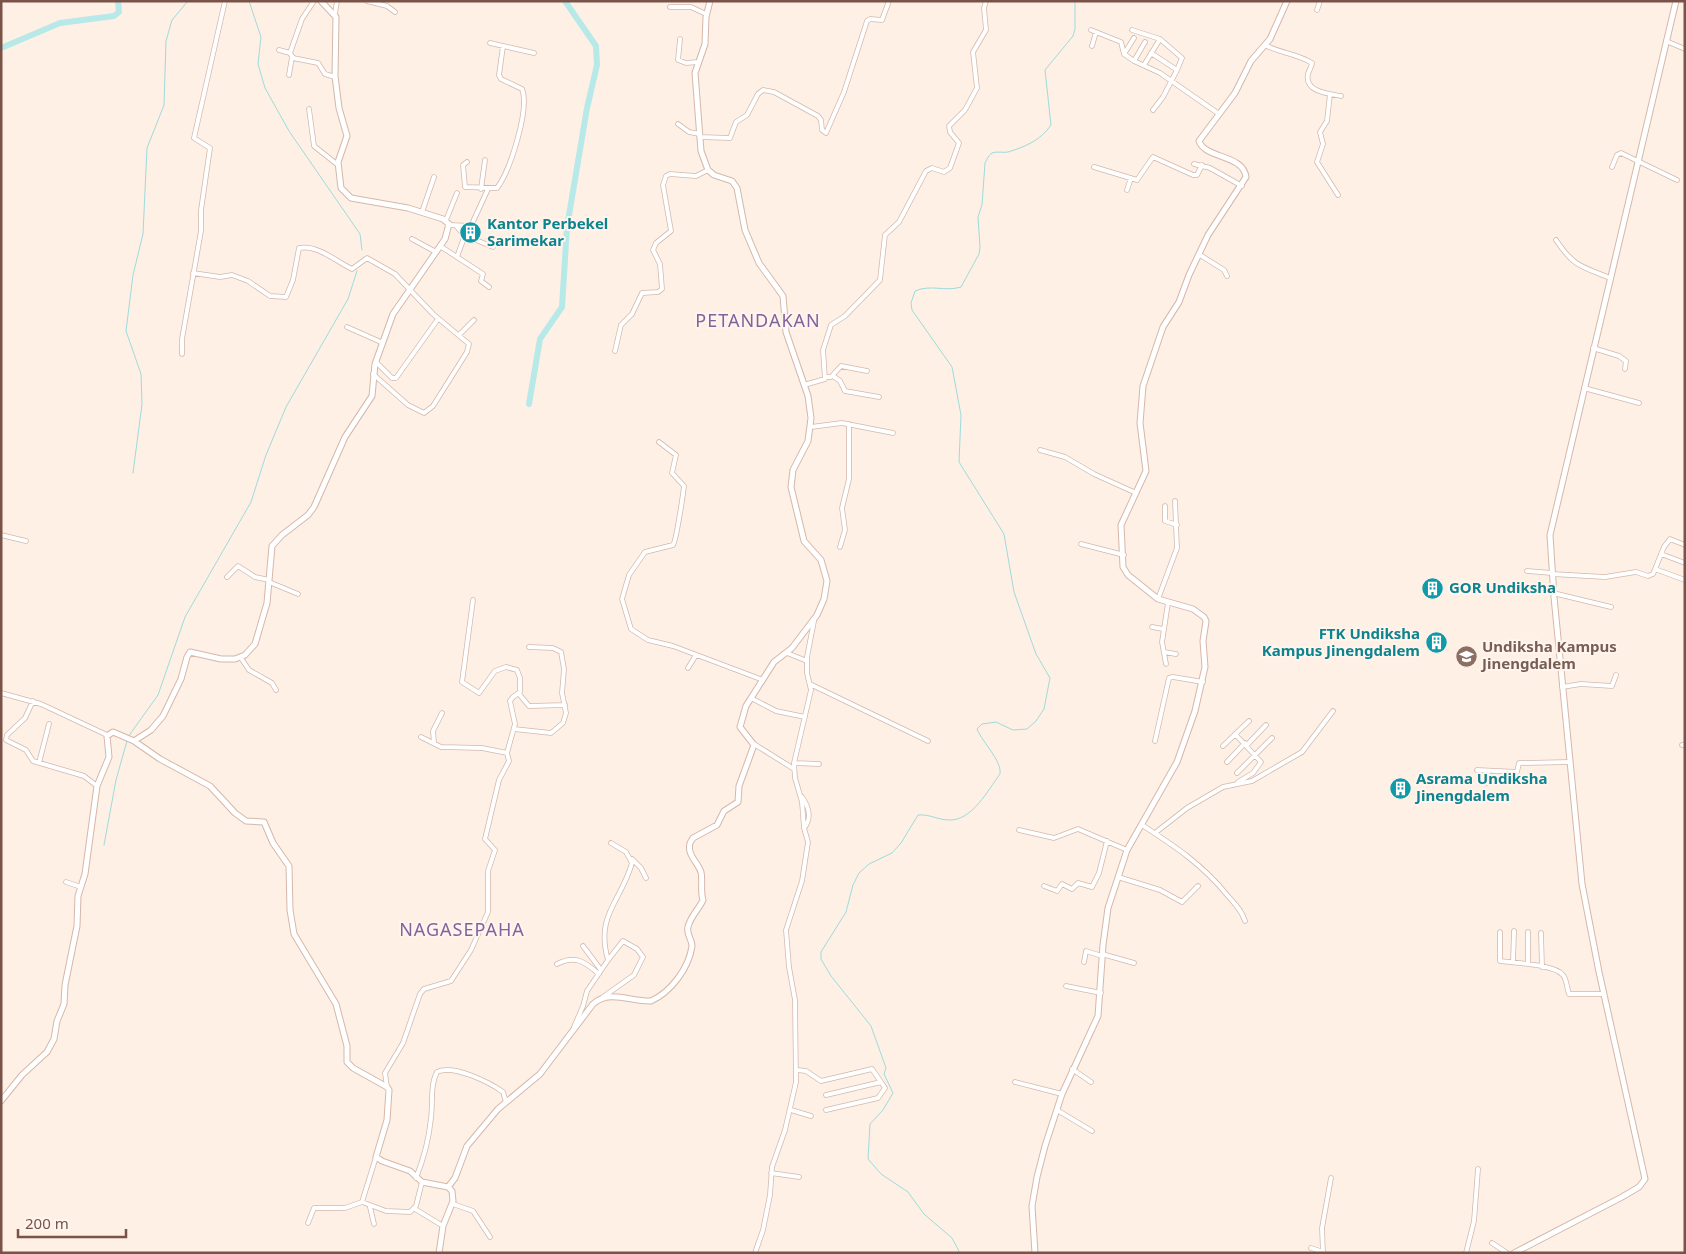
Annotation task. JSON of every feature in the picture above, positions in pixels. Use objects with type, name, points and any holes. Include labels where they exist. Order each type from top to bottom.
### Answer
[{"type":"street","points":[[182,354],[182,339],[201,231],[201,210],[210,148],[194,138],[225,1]]},
{"type":"street","points":[[289,75],[291,55],[302,19],[314,1]]},
{"type":"street","points":[[321,1],[335,14]]},
{"type":"street","points":[[337,1],[335,14],[337,28],[335,77],[339,108],[347,136],[338,166],[340,185],[351,198],[401,206],[422,212],[457,227],[465,235],[494,247]]},
{"type":"street","points":[[367,1],[387,6],[395,12]]},
{"type":"street","points":[[710,1],[706,14],[705,44],[695,73],[701,151],[708,170],[714,175],[732,182],[737,188],[746,230],[759,263],[783,296],[786,332],[810,405],[811,428],[808,441],[793,470],[792,487],[804,541],[821,560],[826,574],[824,599],[814,620],[787,653],[776,660],[750,698],[740,727],[754,744],[794,769]]},
{"type":"street","points":[[678,124],[689,132],[700,136],[730,138],[736,122],[747,115],[758,94],[763,90],[774,92],[814,113],[821,120],[822,130],[826,133],[844,92],[866,23],[869,19],[882,20],[889,1]]},
{"type":"street","points":[[825,378],[823,350],[831,325],[845,316],[880,280],[885,235],[899,222],[926,171],[932,168],[944,172],[950,168],[959,142],[950,132],[949,126],[965,110],[977,88],[973,52],[986,30],[984,14],[986,1]]},
{"type":"street","points":[[1034,1253],[1034,1197],[1043,1152],[1062,1094],[1094,1027],[1100,993],[1102,955],[1108,908],[1127,850],[1177,762],[1203,682],[1206,664],[1203,641],[1206,619],[1193,609],[1158,600],[1126,573],[1123,566],[1124,555],[1121,525],[1146,468],[1140,423],[1143,386],[1163,327],[1180,302],[1188,276],[1215,224],[1242,186],[1246,177],[1244,170],[1228,158],[1204,148],[1199,142],[1202,134],[1234,93],[1251,61],[1273,34],[1287,1]]},
{"type":"street","points":[[1317,10],[1320,1]]},
{"type":"street","points":[[1514,1253],[1622,1197],[1645,1180],[1582,884],[1553,593],[1550,540],[1551,524],[1676,1]]},
{"type":"street","points":[[670,6],[690,7],[706,14]]},
{"type":"street","points":[[1091,30],[1121,42],[1124,54],[1171,81],[1219,114]]},
{"type":"street","points":[[1132,30],[1160,39],[1182,58],[1163,97],[1152,110]]},
{"type":"street","points":[[1092,46],[1096,32]]},
{"type":"street","points":[[1124,54],[1134,38]]},
{"type":"street","points":[[680,39],[678,60],[686,63],[698,62]]},
{"type":"street","points":[[1144,65],[1160,39]]},
{"type":"street","points":[[1666,41],[1685,49]]},
{"type":"street","points":[[1134,61],[1145,42]]},
{"type":"street","points":[[490,43],[534,53]]},
{"type":"street","points":[[1265,44],[1284,53],[1302,57],[1313,64],[1308,75],[1309,84],[1318,91],[1341,96]]},
{"type":"street","points":[[467,162],[463,164],[465,186],[481,189],[497,188],[504,177],[523,114],[522,89],[501,79],[499,75],[503,46]]},
{"type":"street","points":[[279,50],[316,62],[322,66],[325,74],[335,77]]},
{"type":"street","points":[[1151,53],[1177,70]]},
{"type":"street","points":[[1330,94],[1327,121],[1320,132],[1324,144],[1317,162],[1338,195]]},
{"type":"street","points":[[309,108],[314,146],[338,166]]},
{"type":"street","points":[[1612,167],[1620,153],[1638,160],[1676,180]]},
{"type":"street","points":[[1094,167],[1139,180],[1155,157],[1196,176],[1202,166]]},
{"type":"street","points":[[481,189],[485,160]]},
{"type":"street","points":[[1194,164],[1202,166],[1242,186]]},
{"type":"street","points":[[615,350],[621,325],[632,314],[642,293],[658,292],[662,289],[660,264],[652,250],[671,230],[663,185],[664,179],[670,174],[697,176],[708,170]]},
{"type":"street","points":[[422,212],[434,177]]},
{"type":"street","points":[[1127,190],[1131,178]]},
{"type":"street","points":[[457,227],[470,227],[473,224],[488,189]]},
{"type":"street","points":[[130,739],[151,730],[159,721],[181,680],[190,652],[220,659],[241,658],[253,646],[259,635],[266,603],[272,546],[282,534],[308,515],[314,507],[345,437],[371,398],[376,362],[393,314],[446,236],[457,194]]},
{"type":"street","points":[[457,257],[465,235]]},
{"type":"street","points":[[412,239],[436,252]]},
{"type":"street","points":[[1556,240],[1571,261],[1587,270],[1610,278]]},
{"type":"street","points":[[440,246],[483,274],[481,281],[489,287]]},
{"type":"street","points":[[193,273],[220,277],[232,275],[248,282],[270,296],[286,297],[294,277],[298,251],[304,247],[331,257],[352,269],[367,258],[391,271],[438,318],[467,341],[469,348],[427,412],[422,413],[408,405],[373,374]]},
{"type":"street","points":[[1200,255],[1224,270],[1227,276]]},
{"type":"street","points":[[376,362],[392,378],[396,378],[438,318]]},
{"type":"street","points":[[458,335],[474,320]]},
{"type":"street","points":[[347,327],[383,343]]},
{"type":"street","points":[[1593,348],[1622,357],[1626,361],[1625,369]]},
{"type":"street","points":[[804,385],[833,376],[837,368],[841,366],[867,371]]},
{"type":"street","points":[[833,376],[840,381],[845,391],[879,397]]},
{"type":"street","points":[[1584,388],[1639,403]]},
{"type":"street","points":[[811,428],[849,424],[893,434]]},
{"type":"street","points":[[840,547],[845,530],[842,508],[849,479],[849,424]]},
{"type":"street","points":[[659,442],[676,455],[672,473],[684,486],[676,528],[677,539],[673,545],[643,554],[626,582],[622,603],[631,629],[636,634],[763,680]]},
{"type":"street","points":[[1040,450],[1065,457],[1094,474],[1136,493]]},
{"type":"street","points":[[1158,600],[1177,549],[1175,501]]},
{"type":"street","points":[[1165,506],[1165,521],[1177,525]]},
{"type":"street","points":[[1,535],[26,541]]},
{"type":"street","points":[[1527,571],[1605,577],[1631,572],[1648,576],[1653,574],[1661,554],[1670,539],[1685,545]]},
{"type":"street","points":[[1081,544],[1124,555]]},
{"type":"street","points":[[1661,554],[1685,563]]},
{"type":"street","points":[[227,577],[238,566],[255,577],[298,594]]},
{"type":"street","points":[[1655,569],[1685,580]]},
{"type":"street","points":[[1553,593],[1611,607]]},
{"type":"street","points":[[473,600],[462,682],[479,693],[494,671],[510,667],[519,673],[519,694],[529,706],[565,705]]},
{"type":"street","points":[[1166,664],[1163,629],[1168,603]]},
{"type":"street","points":[[755,1253],[763,1230],[770,1195],[771,1173],[796,1090],[795,1000],[789,967],[786,930],[802,881],[808,842],[794,763],[812,685],[807,673],[807,661],[814,620]]},
{"type":"street","points":[[1152,627],[1163,629]]},
{"type":"street","points":[[514,729],[551,733],[563,723],[565,705],[562,693],[564,669],[561,652],[553,648],[529,647]]},
{"type":"street","points":[[1164,652],[1176,654]]},
{"type":"street","points":[[787,653],[807,661]]},
{"type":"street","points":[[688,668],[696,655]]},
{"type":"street","points":[[241,658],[249,670],[272,683],[276,690]]},
{"type":"street","points":[[1562,687],[1581,684],[1612,686],[1616,675]]},
{"type":"street","points":[[1155,741],[1169,678],[1203,682]]},
{"type":"street","points":[[812,685],[928,741]]},
{"type":"street","points":[[1,693],[33,701],[66,714],[107,734],[113,732],[130,739],[160,759],[210,786],[235,813],[246,821],[264,822],[273,844],[289,866],[290,910],[294,934],[336,1004],[347,1046],[346,1062],[353,1068],[387,1086]]},
{"type":"street","points":[[362,1202],[388,1114],[390,1096],[386,1073],[403,1043],[420,994],[424,990],[444,985],[453,980],[486,920],[489,902],[488,873],[495,850],[485,838],[499,780],[509,761],[507,754],[514,729],[510,701],[512,697],[519,694]]},
{"type":"street","points":[[750,698],[776,711],[805,717]]},
{"type":"street","points":[[33,701],[24,720],[6,738],[23,748],[33,761],[84,776],[97,786]]},
{"type":"street","points":[[1155,833],[1187,808],[1223,787],[1252,781],[1288,758],[1302,752],[1333,711]]},
{"type":"street","points":[[434,743],[433,732],[442,713]]},
{"type":"street","points":[[1223,746],[1249,721]]},
{"type":"street","points":[[39,763],[49,724]]},
{"type":"street","points":[[1227,762],[1266,724]]},
{"type":"street","points":[[1,1101],[22,1075],[47,1052],[53,1042],[57,1021],[64,1004],[64,984],[77,926],[78,900],[86,871],[97,786],[109,757],[107,734]]},
{"type":"street","points":[[1236,734],[1261,761],[1261,765],[1236,784]]},
{"type":"street","points":[[421,738],[443,747],[482,748],[507,754]]},
{"type":"street","points":[[1237,773],[1272,738]]},
{"type":"street","points":[[603,997],[651,1001],[671,986],[680,975],[692,946],[687,930],[688,925],[703,900],[700,889],[701,874],[691,855],[690,842],[693,838],[717,824],[724,811],[737,804],[740,786],[754,744]]},
{"type":"street","points":[[1477,770],[1518,772],[1519,763],[1570,762]]},
{"type":"street","points":[[794,763],[819,764]]},
{"type":"street","points":[[1487,783],[1488,771]]},
{"type":"street","points":[[1142,824],[1212,875],[1240,910],[1245,921]]},
{"type":"street","points":[[1019,830],[1054,838],[1078,829],[1127,850]]},
{"type":"street","points":[[1044,886],[1055,891],[1062,884],[1072,889],[1078,883],[1092,887],[1099,873],[1107,841]]},
{"type":"street","points":[[611,843],[626,852],[641,868],[646,878]]},
{"type":"street","points":[[608,960],[604,938],[605,921],[627,878],[632,859]]},
{"type":"street","points":[[1118,877],[1160,890],[1182,902],[1198,886]]},
{"type":"street","points":[[66,882],[81,887]]},
{"type":"street","points":[[1513,962],[1514,931]]},
{"type":"street","points":[[1500,932],[1499,960],[1542,967],[1563,974],[1570,994],[1604,994]]},
{"type":"street","points":[[1528,932],[1528,964]]},
{"type":"street","points":[[1541,933],[1542,967]]},
{"type":"street","points":[[1104,936],[1111,935]]},
{"type":"street","points":[[448,1187],[456,1178],[467,1146],[506,1102],[540,1074],[591,1006],[634,975],[643,957],[637,949],[622,941],[586,994],[572,1031]]},
{"type":"street","points":[[583,946],[600,972]]},
{"type":"street","points":[[1084,962],[1086,951],[1134,963]]},
{"type":"street","points":[[557,964],[575,959],[600,972]]},
{"type":"street","points":[[1066,986],[1100,993]]},
{"type":"street","points":[[416,1178],[424,1158],[429,1133],[434,1078],[437,1072],[449,1069],[488,1083],[503,1092],[506,1096],[506,1102]]},
{"type":"street","points":[[796,1070],[806,1071],[821,1081],[872,1069],[885,1088],[878,1098],[826,1110]]},
{"type":"street","points":[[1072,1070],[1091,1082]]},
{"type":"street","points":[[826,1095],[881,1082]]},
{"type":"street","points":[[1015,1082],[1062,1094]]},
{"type":"street","points":[[791,1110],[811,1116]]},
{"type":"street","points":[[1057,1110],[1092,1131]]},
{"type":"street","points":[[376,1157],[410,1171],[422,1182],[448,1187],[452,1191],[453,1204],[443,1226],[439,1253]]},
{"type":"street","points":[[1466,1253],[1474,1221],[1478,1169]]},
{"type":"street","points":[[771,1173],[798,1177]]},
{"type":"street","points":[[1311,1248],[1323,1252],[1322,1228],[1331,1178]]},
{"type":"street","points":[[415,1209],[422,1182]]},
{"type":"street","points":[[362,1202],[370,1207],[396,1213],[415,1209],[443,1226]]},
{"type":"street","points":[[308,1223],[314,1208],[344,1208],[362,1202]]},
{"type":"street","points":[[453,1204],[470,1209],[476,1213],[490,1237]]},
{"type":"street","points":[[370,1207],[374,1224]]},
{"type":"street","points":[[1492,1243],[1507,1253]]},
{"type":"waterway","points":[[1,48],[60,23],[114,16],[119,12],[118,1]]},
{"type":"waterway","points":[[133,473],[142,404],[141,374],[126,331],[133,275],[143,234],[147,148],[164,105],[166,41],[172,20],[188,1]]},
{"type":"waterway","points":[[249,1],[261,37],[258,64],[265,88],[289,131],[360,234],[362,250]]},
{"type":"waterway","points":[[529,404],[540,339],[562,307],[567,227],[587,108],[597,65],[596,46],[565,1]]},
{"type":"waterway","points":[[960,1253],[952,1238],[924,1214],[908,1192],[881,1174],[868,1159],[870,1124],[883,1110],[893,1093],[884,1074],[886,1068],[871,1026],[831,976],[821,959],[821,952],[846,912],[853,885],[859,873],[869,864],[892,853],[901,843],[918,815],[945,820],[957,819],[972,810],[979,803],[1000,774],[998,763],[977,729],[982,724],[996,722],[1013,730],[1027,729],[1036,721],[1044,709],[1050,678],[1036,654],[1014,592],[1004,534],[959,462],[961,415],[952,367],[912,310],[911,303],[915,291],[921,289],[961,287],[979,254],[978,217],[982,205],[985,163],[989,156],[994,152],[1008,152],[1026,145],[1037,139],[1051,125],[1045,70],[1073,36],[1075,29],[1075,1]]},
{"type":"waterway","points":[[128,737],[158,695],[185,617],[251,502],[266,455],[286,407],[348,299],[357,271]]},
{"type":"waterway","points":[[104,845],[116,780],[127,741]]},
{"type":"place","name":"Kantor Perbekel Sarimekar","points":[[471,233]]},
{"type":"place","name":"GOR Undiksha","points":[[1433,588]]},
{"type":"place","name":"FTK Undiksha Kampus Jinengdalem","points":[[1436,643]]},
{"type":"place","name":"Undiksha Kampus Jinengdalem","points":[[1466,656]]},
{"type":"place","name":"Asrama Undiksha Jinengdalem","points":[[1400,788]]},
{"type":"district","name":"PETANDAKAN","points":[[758,321]]},
{"type":"district","name":"NAGASEPAHA","points":[[462,930]]}]
